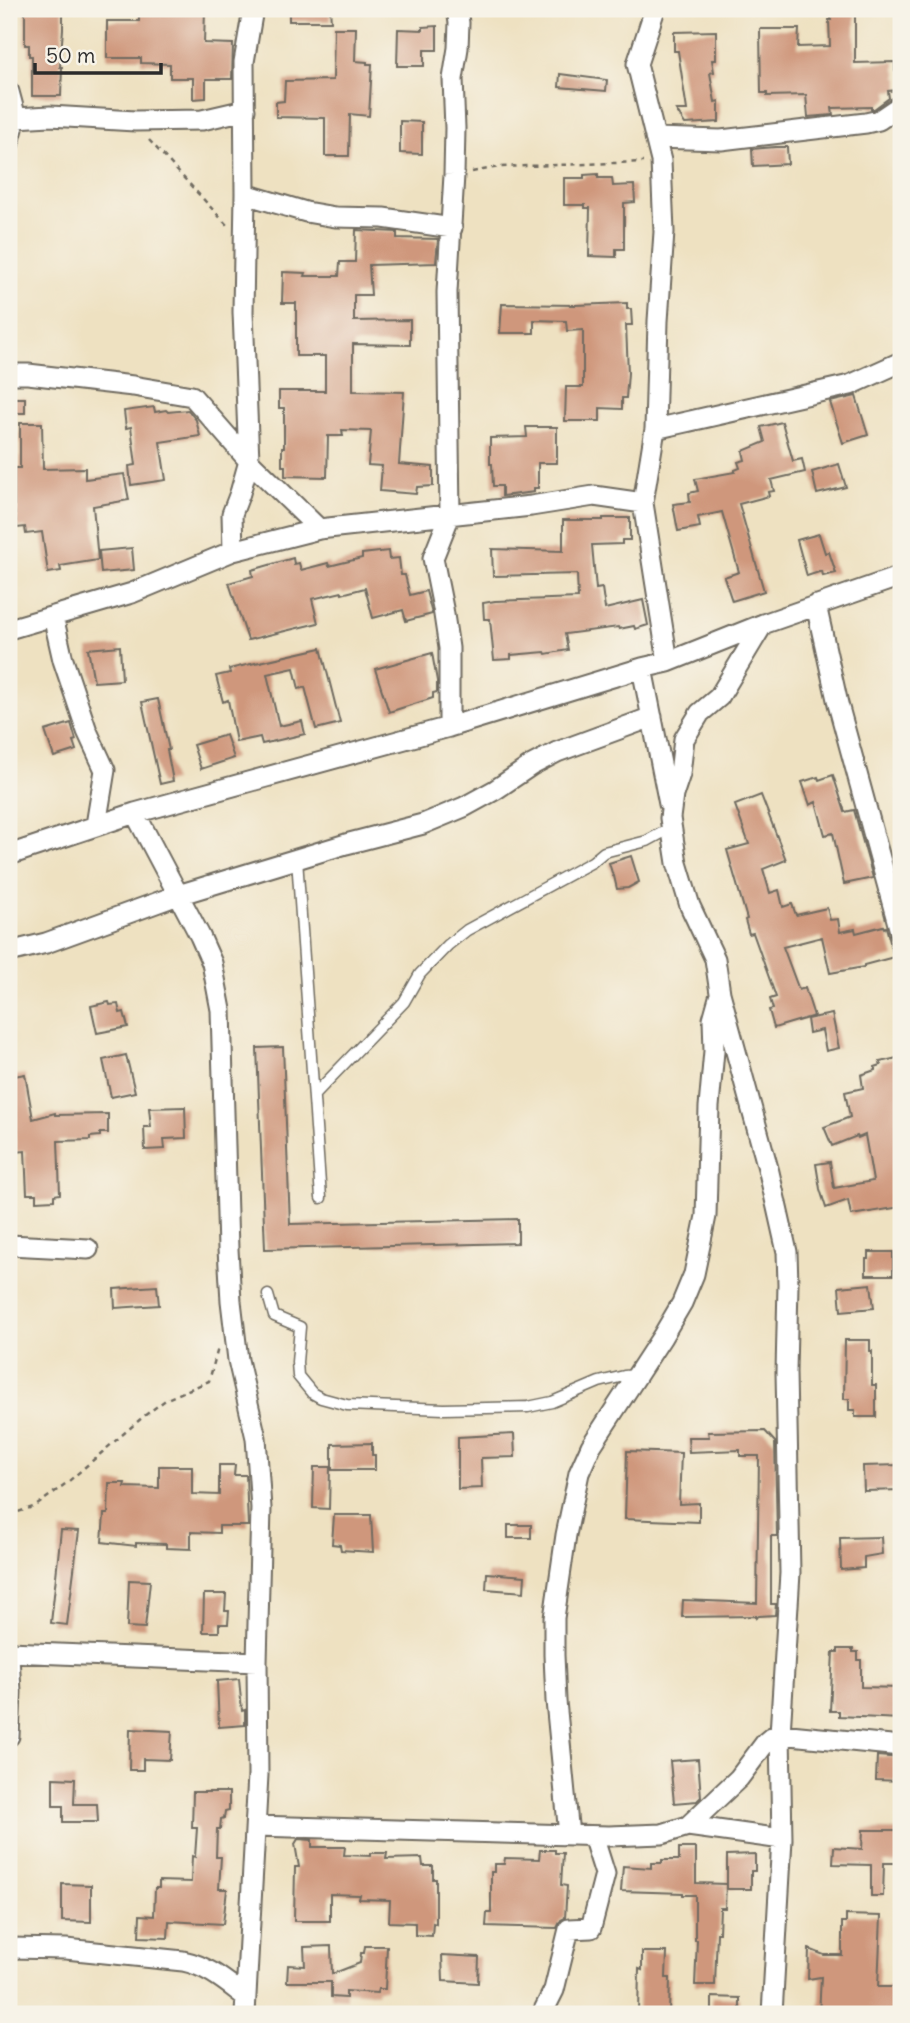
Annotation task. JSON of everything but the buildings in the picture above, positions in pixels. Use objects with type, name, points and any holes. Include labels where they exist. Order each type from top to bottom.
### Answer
[{"type":"street","points":[[233,551],[232,514],[249,461],[243,312],[244,62],[253,9]]},
{"type":"street","points":[[449,727],[449,648],[433,558],[450,515],[447,292],[456,128],[453,79],[458,48],[457,9]]},
{"type":"street","points":[[655,9],[637,64],[661,161],[664,232],[658,321],[656,429],[643,503],[668,662]]},
{"type":"street","points":[[9,92],[16,118],[9,143]]},
{"type":"street","points":[[655,138],[721,140],[866,123],[879,120],[901,106]]},
{"type":"street","points":[[16,118],[50,116],[135,121],[202,120],[245,110]]},
{"type":"street","points":[[245,194],[306,212],[335,217],[383,218],[452,228]]},
{"type":"street","points":[[656,429],[850,384],[901,362]]},
{"type":"street","points":[[9,374],[134,386],[192,396],[249,461],[318,529]]},
{"type":"street","points":[[9,629],[132,593],[233,551],[318,529],[594,496],[643,503]]},
{"type":"street","points":[[9,855],[135,813],[449,727],[668,662],[763,624],[901,576]]},
{"type":"street","points":[[816,605],[838,704],[901,935]]},
{"type":"street","points":[[53,616],[63,660],[87,731],[105,769],[96,825]]},
{"type":"street","points":[[670,808],[680,774],[684,739],[700,713],[719,697],[763,624]]},
{"type":"street","points":[[642,668],[670,808],[677,863],[690,906],[715,959],[720,993],[769,1172],[787,1252],[786,1372],[790,1573],[780,1734],[782,1839],[772,2014]]},
{"type":"street","points":[[9,952],[46,943],[178,895],[433,820],[495,790],[557,752],[652,717]]},
{"type":"street","points":[[135,813],[212,963],[221,1010],[231,1301],[238,1360],[254,1425],[261,1508],[257,1662],[258,1775],[246,2006]]},
{"type":"street","points":[[569,1835],[554,1655],[554,1618],[566,1535],[579,1473],[591,1446],[639,1375],[682,1303],[694,1275],[706,1216],[709,1107],[714,1051],[713,1019],[720,993]]},
{"type":"street","points":[[9,1245],[88,1249]]},
{"type":"street","points":[[9,1736],[9,1653],[257,1662]]},
{"type":"street","points":[[688,1826],[739,1778],[769,1740],[780,1734],[901,1746]]},
{"type":"street","points":[[256,1826],[593,1836],[662,1834],[688,1826],[782,1839]]},
{"type":"street","points":[[542,2014],[554,1990],[569,1929],[591,1928],[599,1904],[605,1874],[593,1836]]},
{"type":"street","points":[[9,1948],[66,1950],[194,1963],[211,1971],[246,2006]]},
{"type":"lane","points":[[314,1095],[404,1002],[434,958],[467,930],[592,862],[604,852],[647,841],[671,828]]},
{"type":"lane","points":[[297,859],[321,1198]]},
{"type":"lane","points":[[268,1295],[274,1316],[300,1327],[297,1362],[298,1376],[304,1385],[321,1398],[347,1405],[444,1409],[528,1407],[552,1402],[599,1382],[639,1375]]},
{"type":"path","points":[[135,121],[243,244]]},
{"type":"path","points":[[454,175],[499,167],[661,161]]},
{"type":"path","points":[[9,1515],[36,1506],[167,1399],[209,1381],[220,1341]]}]
